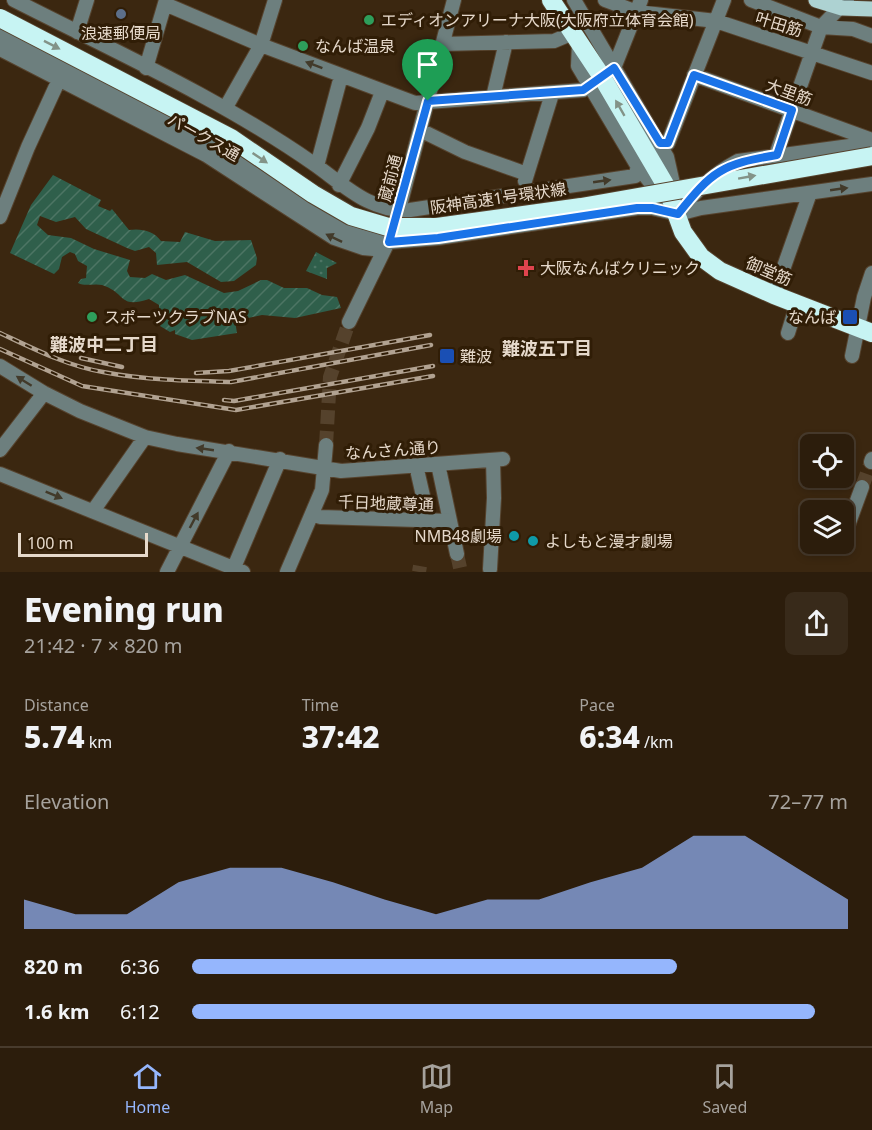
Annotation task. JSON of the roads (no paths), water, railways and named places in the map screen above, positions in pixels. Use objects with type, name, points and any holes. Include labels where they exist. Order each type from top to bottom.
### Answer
[{"type":"highway","name":"御堂筋","points":[[551,0],[602,77],[666,186],[683,232],[706,262],[774,295],[864,330]]},
{"type":"highway","name":"阪神高速1号環状線","points":[[0,18],[231,138],[334,207],[368,222],[388,227],[437,227],[581,207],[872,156]]},
{"type":"main road","points":[[816,0],[872,9]]},
{"type":"street","points":[[14,0],[226,107],[317,166],[339,185],[378,206],[399,211],[522,193],[635,176],[638,167]]},
{"type":"street","points":[[77,32],[87,0]]},
{"type":"street","points":[[226,107],[261,45],[275,0]]},
{"type":"street","name":"蔵前通","points":[[349,322],[389,242],[454,0]]},
{"type":"street","points":[[574,0],[638,167],[678,214]]},
{"type":"street","name":"叶田筋","points":[[605,0],[716,21],[813,51],[872,73]]},
{"type":"street","points":[[660,143],[668,143],[724,0]]},
{"type":"street","points":[[751,0],[821,27],[853,29],[872,36]]},
{"type":"street","points":[[146,68],[166,2],[261,45],[415,103],[552,94],[583,90],[602,77],[639,6]]},
{"type":"street","points":[[777,155],[821,27],[844,3]]},
{"type":"street","name":"パークス通","points":[[0,36],[62,75]]},
{"type":"street","points":[[443,44],[554,41],[576,38]]},
{"type":"street","points":[[493,97],[506,42]]},
{"type":"street","name":"パークス通","points":[[0,49],[62,75],[215,148],[337,226],[360,236],[389,242],[438,238],[637,208],[652,208],[678,214]]},
{"type":"street","points":[[0,217],[28,147],[62,75]]},
{"type":"street","name":"大里筋","points":[[694,75],[872,142]]},
{"type":"street","points":[[317,166],[341,76]]},
{"type":"street","points":[[602,77],[660,143],[670,166],[678,214]]},
{"type":"street","points":[[339,185],[368,128],[382,92]]},
{"type":"street","points":[[522,193],[552,94]]},
{"type":"street","points":[[420,130],[465,152],[527,174]]},
{"type":"street","points":[[678,214],[698,188],[720,170],[738,161],[872,142]]},
{"type":"street","points":[[678,214],[701,208],[872,184]]},
{"type":"street","points":[[774,295],[810,193]]},
{"type":"street","points":[[852,356],[864,330],[872,273]]},
{"type":"street","points":[[788,333],[797,304]]},
{"type":"street","points":[[0,366],[44,393],[145,437],[325,468],[326,445]]},
{"type":"street","points":[[0,450],[44,393]]},
{"type":"street","points":[[93,511],[145,437]]},
{"type":"street","points":[[167,572],[229,451]]},
{"type":"street","points":[[0,474],[181,546],[236,571],[280,459]]},
{"type":"street","name":"なんさん通り","points":[[287,572],[322,490],[325,468],[341,471],[498,459],[490,569]]},
{"type":"street","points":[[438,464],[457,554]]},
{"type":"street","points":[[418,474],[429,522]]},
{"type":"street","points":[[854,509],[862,487]]},
{"type":"street","name":"千日地蔵尊通","points":[[320,517],[450,521]]},
{"type":"tunnel","points":[[326,445],[330,377],[349,322]]},
{"type":"tunnel","points":[[862,487],[871,462]]},
{"type":"tunnel","points":[[457,554],[461,572]]},
{"type":"tunnel","points":[[419,572],[420,566]]},
{"type":"railway","points":[[0,333],[50,356],[90,369],[119,375],[215,382],[231,382],[431,345]]},
{"type":"railway","points":[[196,373],[229,371],[430,335]]},
{"type":"railway","points":[[0,349],[82,386],[236,410],[433,376]]},
{"type":"railway","points":[[81,358],[122,367]]},
{"type":"railway","points":[[224,400],[234,401],[433,366]]},
{"type":"place","name":"浪速郵便局","points":[[121,14]]},
{"type":"place","name":"エディオンアリーナ大阪(大阪府立体育会館)","points":[[369,20]]},
{"type":"place","name":"なんば温泉","points":[[303,46]]},
{"type":"place","name":"大阪なんばクリニック","points":[[526,268]]},
{"type":"place","name":"スポーツクラブNAS","points":[[92,317]]},
{"type":"place","name":"なんば","points":[[850,317]]},
{"type":"place","name":"難波","points":[[447,356]]},
{"type":"place","name":"NMB48劇場","points":[[514,536]]},
{"type":"place","name":"よしもと漫才劇場","points":[[533,541]]},
{"type":"district","name":"難波中二丁目","points":[[104,344]]},
{"type":"district","name":"難波五丁目","points":[[547,348]]}]
